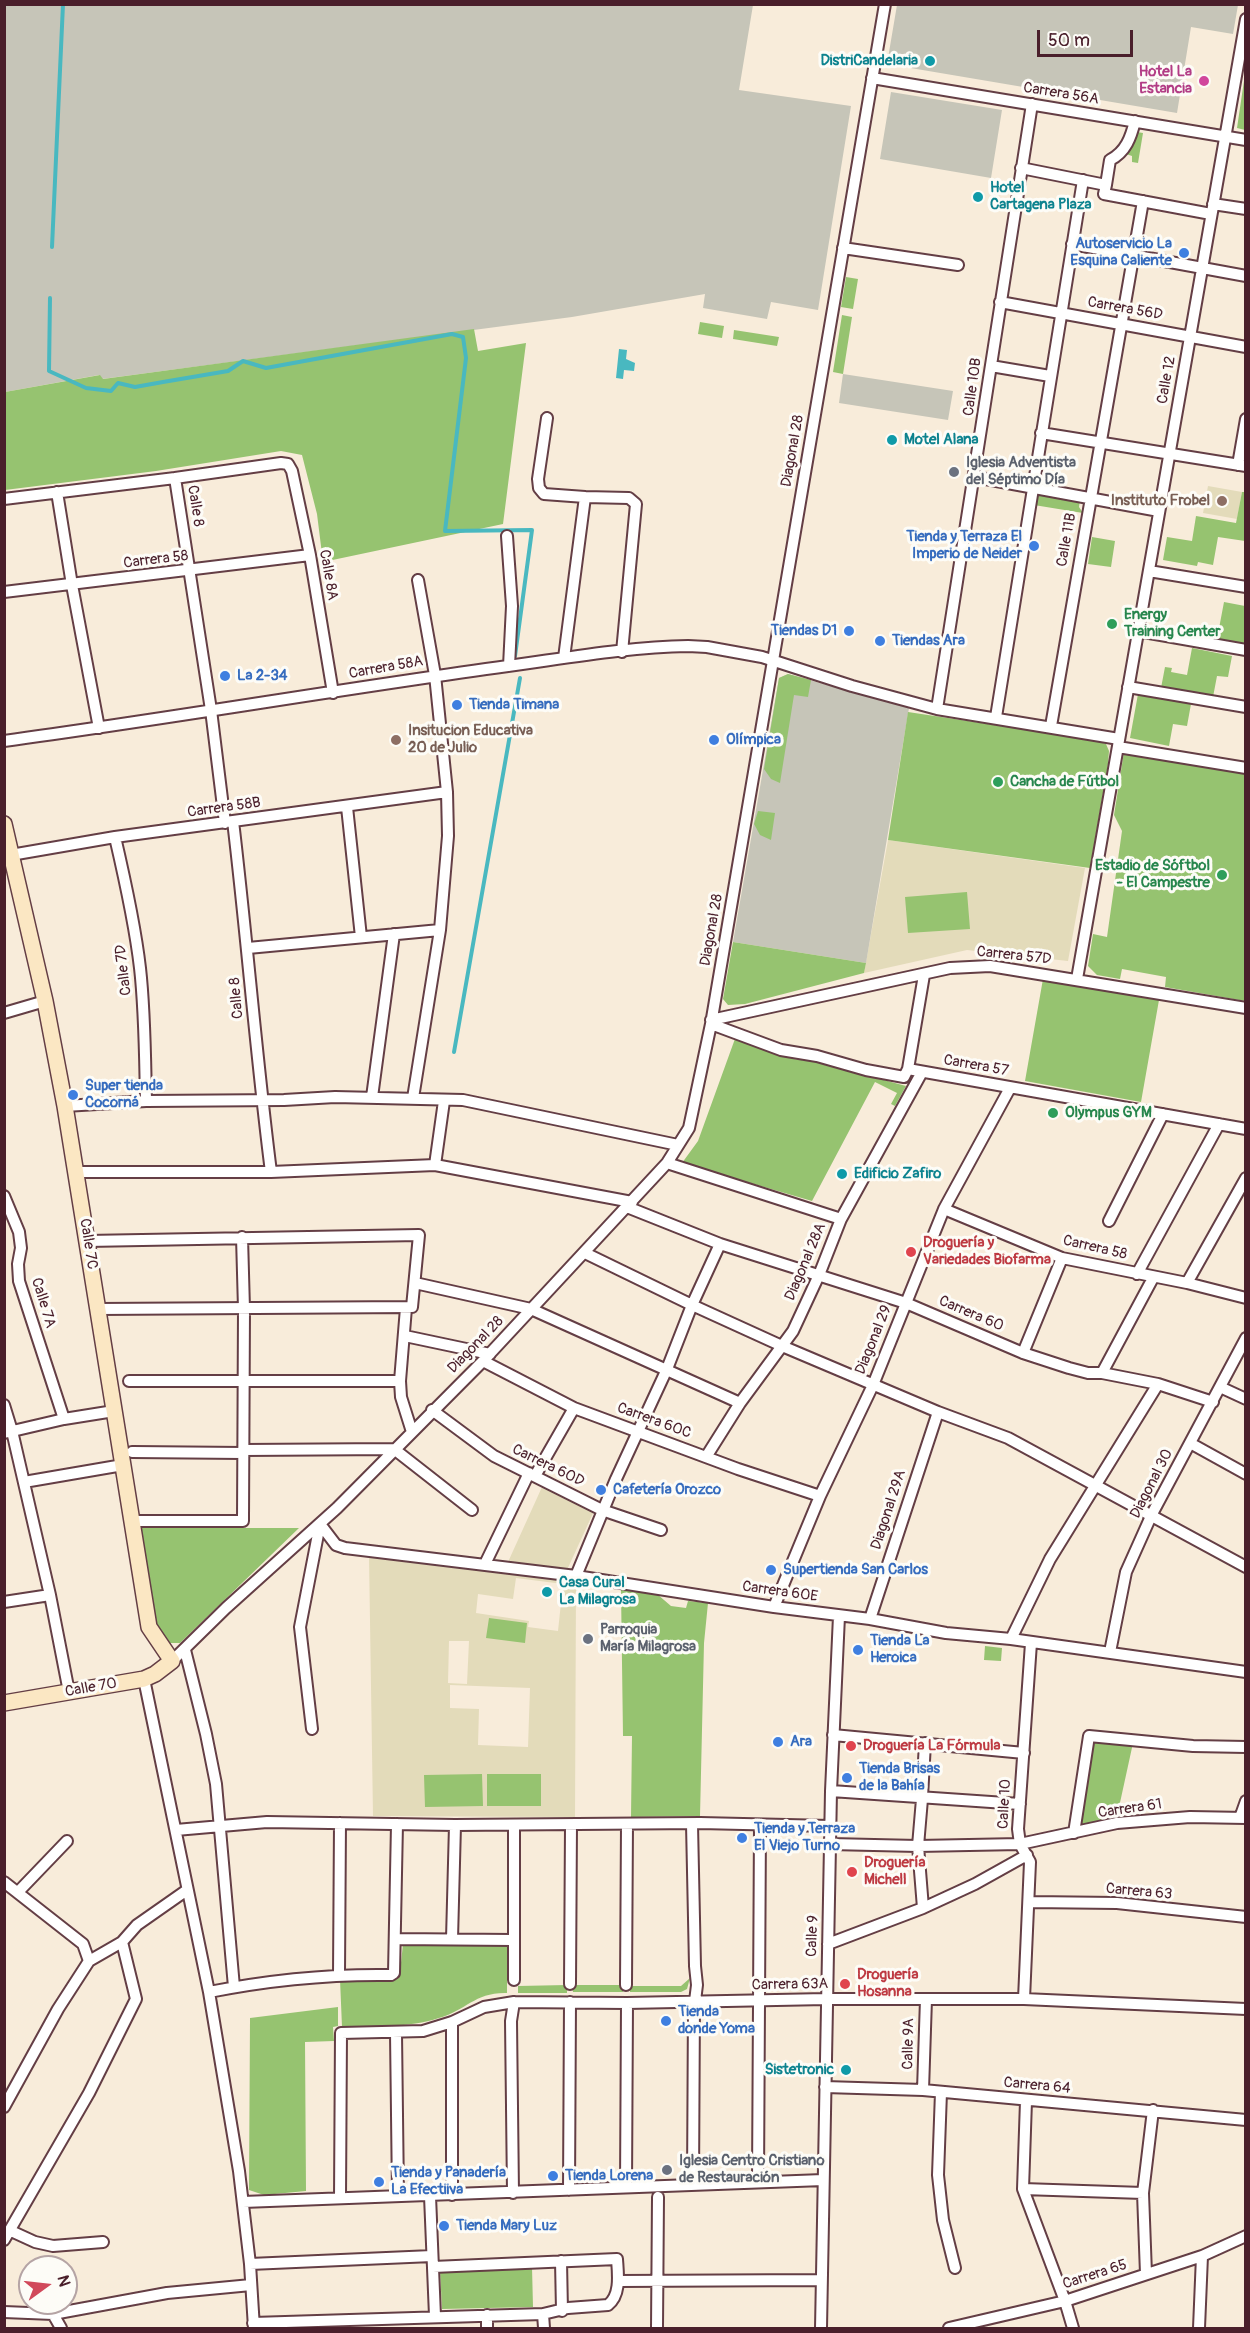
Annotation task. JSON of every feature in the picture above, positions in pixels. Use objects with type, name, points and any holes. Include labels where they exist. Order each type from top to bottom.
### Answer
[{"type":"street","name":"Diagonal 28","points":[[172,1661],[226,1608],[320,1524],[486,1358],[630,1205],[667,1163],[689,1128],[711,1022],[885,4]]},
{"type":"street","name":"Calle 12","points":[[1077,978],[1245,19]]},
{"type":"street","name":"Carrera 56A","points":[[872,78],[1245,140]]},
{"type":"street","name":"Calle 10B","points":[[937,709],[1032,104]]},
{"type":"street","points":[[1135,121],[1132,134],[1125,147],[1110,160],[1104,194],[1212,209],[1245,209]]},
{"type":"street","points":[[1021,168],[1106,185]]},
{"type":"street","points":[[996,717],[1083,180]]},
{"type":"street","name":"Calle 11B","points":[[1051,726],[1143,201]]},
{"type":"street","points":[[1072,244],[1245,276]]},
{"type":"street","points":[[843,248],[958,266]]},
{"type":"street","name":"Carrera 56D","points":[[1000,302],[1245,347]]},
{"type":"street","points":[[991,366],[1050,376]]},
{"type":"street","points":[[547,418],[538,479],[539,488],[544,494],[629,498],[636,504],[622,652]]},
{"type":"street","points":[[1041,433],[1242,466],[1245,419]]},
{"type":"street","name":"Calle 8A","points":[[176,478],[281,462],[288,464],[292,471],[310,555],[333,693]]},
{"type":"street","points":[[975,477],[1159,511]]},
{"type":"street","points":[[4,499],[176,478]]},
{"type":"street","name":"Calle 8","points":[[176,478],[248,948],[271,1172]]},
{"type":"street","points":[[57,492],[99,728]]},
{"type":"street","points":[[564,658],[585,497]]},
{"type":"street","points":[[507,536],[512,606],[509,666]]},
{"type":"street","name":"Carrera 58","points":[[4,592],[310,555]]},
{"type":"street","points":[[1149,571],[1245,587]]},
{"type":"street","points":[[413,1098],[440,930],[448,836],[447,792],[435,675],[418,580]]},
{"type":"street","points":[[1138,631],[1245,650]]},
{"type":"street","name":"Carrera 58A","points":[[4,741],[333,693],[435,675],[670,646],[697,646],[749,654],[772,661]]},
{"type":"street","points":[[772,661],[937,709],[1051,726],[1118,743],[1245,768]]},
{"type":"street","points":[[1128,687],[1245,707]]},
{"type":"street","name":"Carrera 58B","points":[[8,855],[115,837],[447,792]]},
{"type":"street","points":[[347,807],[361,937]]},
{"type":"street","name":"Calle 7C","points":[[4,824],[8,855],[45,1001],[65,1106],[148,1627],[172,1661]]},
{"type":"street","name":"Calle 7D","points":[[115,837],[130,902],[140,968],[145,1034],[146,1101]]},
{"type":"street","points":[[248,948],[440,930]]},
{"type":"street","points":[[372,1097],[394,934]]},
{"type":"street","name":"Carrera 57D","points":[[711,1022],[950,968],[978,965],[1077,978],[1245,1008]]},
{"type":"street","points":[[908,1069],[924,975]]},
{"type":"street","points":[[4,1013],[45,1001]]},
{"type":"street","name":"Carrera 57","points":[[711,1022],[781,1050],[817,1056],[866,1070],[901,1077],[904,1077],[908,1069],[922,1071],[1245,1129]]},
{"type":"street","name":"Diagonal 28A","points":[[706,1457],[740,1403],[792,1331],[819,1275],[841,1219],[922,1071]]},
{"type":"street","name":"Diagonal 29","points":[[774,1607],[820,1496],[873,1384],[944,1209],[1010,1088]]},
{"type":"street","points":[[65,1106],[146,1101],[262,1101],[372,1097],[463,1100],[678,1144]]},
{"type":"street","points":[[435,1165],[444,1101]]},
{"type":"street","points":[[1109,1221],[1163,1114]]},
{"type":"street","points":[[1137,1274],[1219,1124]]},
{"type":"street","points":[[667,1163],[841,1219]]},
{"type":"street","name":"Carrera 60","points":[[76,1172],[271,1172],[435,1165],[630,1205],[720,1244],[906,1303],[1023,1353],[1088,1373],[1102,1373],[1158,1384],[1212,1402]]},
{"type":"street","points":[[1187,1283],[1245,1178]]},
{"type":"street","name":"Calle 7A","points":[[4,1196],[19,1232],[21,1248],[18,1264],[19,1281],[64,1419]]},
{"type":"street","name":"Carrera 58","points":[[944,1209],[1062,1258],[1187,1283],[1245,1298]]},
{"type":"street","points":[[87,1241],[419,1235],[412,1307],[98,1309]]},
{"type":"street","points":[[132,1521],[243,1521],[242,1237]]},
{"type":"street","points":[[576,1576],[602,1510],[667,1369],[692,1305],[720,1244]]},
{"type":"street","points":[[585,1253],[782,1346],[938,1412],[1008,1438],[1095,1486],[1152,1514],[1245,1567]]},
{"type":"street","points":[[1023,1353],[1062,1258]]},
{"type":"street","points":[[1102,1373],[1153,1278]]},
{"type":"street","points":[[415,1283],[531,1309],[740,1403]]},
{"type":"street","points":[[406,1308],[400,1381],[401,1397],[412,1431]]},
{"type":"street","name":"Carrera 60C","points":[[405,1336],[486,1358],[574,1408],[820,1496]]},
{"type":"street","name":"Diagonal 30","points":[[1110,1652],[1126,1572],[1152,1514],[1245,1338]]},
{"type":"street","points":[[129,1381],[400,1381]]},
{"type":"street","points":[[1011,1639],[1050,1559],[1158,1384]]},
{"type":"street","points":[[1220,1387],[1245,1399]]},
{"type":"street","points":[[4,1405],[8,1432],[24,1482],[50,1595],[69,1692]]},
{"type":"street","points":[[485,1564],[532,1474],[574,1408]]},
{"type":"street","name":"Carrera 60D","points":[[432,1410],[494,1456],[602,1510],[661,1530]]},
{"type":"street","points":[[8,1432],[64,1419],[114,1411]]},
{"type":"street","name":"Diagonal 29A","points":[[870,1619],[938,1412]]},
{"type":"street","points":[[1190,1443],[1245,1473]]},
{"type":"street","points":[[132,1452],[394,1449],[472,1510]]},
{"type":"street","points":[[24,1482],[123,1465]]},
{"type":"street","points":[[312,1729],[300,1628],[320,1524]]},
{"type":"street","name":"Carrera 60E","points":[[320,1524],[336,1545],[345,1548],[576,1576],[774,1607],[870,1619],[946,1633],[1011,1639],[1245,1672]]},
{"type":"street","points":[[4,1602],[50,1595]]},
{"type":"street","name":"Calle 9","points":[[821,2328],[830,1826],[839,1616]]},
{"type":"street","name":"Calle 10","points":[[1024,1999],[1030,1862],[1020,1844],[1020,1804],[1030,1643]]},
{"type":"street","points":[[185,1650],[216,1784],[234,1987]]},
{"type":"street","name":"Calle 70","points":[[4,1703],[144,1678],[155,1674],[172,1661]]},
{"type":"street","points":[[144,1678],[209,1992],[243,2202],[254,2326],[376,2324],[432,2316],[543,2314],[568,2308],[610,2304],[618,2281],[617,2259],[250,2264]]},
{"type":"street","points":[[833,1735],[1024,1753]]},
{"type":"street","points":[[1074,1833],[1089,1736],[1193,1746],[1245,1747]]},
{"type":"street","points":[[923,1908],[918,1846],[925,1743]]},
{"type":"street","points":[[831,1791],[1020,1804]]},
{"type":"street","points":[[1243,1818],[1245,1801]]},
{"type":"street","name":"Carrera 61","points":[[830,1845],[1020,1844],[1117,1823],[1190,1817],[1243,1818]]},
{"type":"street","points":[[176,1830],[267,1822],[830,1826]]},
{"type":"street","points":[[339,1974],[340,1823]]},
{"type":"street","points":[[209,1992],[339,1974],[391,1975],[394,1973],[397,1824]]},
{"type":"street","points":[[626,1985],[627,1824]]},
{"type":"street","points":[[692,1824],[697,1981],[694,2001],[693,2185]]},
{"type":"street","points":[[452,1939],[455,1825]]},
{"type":"street","points":[[514,1825],[512,1940],[514,1980]]},
{"type":"street","points":[[570,1984],[571,1825]]},
{"type":"street","points":[[758,2181],[760,1825]]},
{"type":"street","points":[[67,1841],[10,1889],[83,1944],[89,1961]]},
{"type":"street","points":[[828,1944],[923,1908],[975,1884],[1027,1855]]},
{"type":"street","points":[[4,2108],[58,2009],[89,1961],[122,1942],[136,1925],[187,1890]]},
{"type":"street","name":"Carrera 63","points":[[1030,1902],[1117,1903],[1245,1917]]},
{"type":"street","points":[[394,1938],[512,1940]]},
{"type":"street","points":[[103,2242],[53,2246],[8,2235],[89,2093],[136,1999],[122,1942]]},
{"type":"street","name":"Calle 9A","points":[[923,2090],[926,1999]]},
{"type":"street","name":"Carrera 63A","points":[[340,2198],[341,2033],[423,2031],[452,2022],[473,2011],[514,2002],[1024,1999],[1245,2009]]},
{"type":"street","points":[[513,2193],[512,2021],[514,2002]]},
{"type":"street","points":[[569,2190],[570,2002]]},
{"type":"street","points":[[626,2187],[627,2002]]},
{"type":"street","points":[[452,2022],[452,2195]]},
{"type":"street","points":[[396,2033],[398,2196]]},
{"type":"street","name":"Carrera 64","points":[[825,2086],[923,2090],[1245,2120]]},
{"type":"street","points":[[941,2092],[938,2175],[943,2220],[955,2268]]},
{"type":"street","points":[[1026,2101],[1023,2189],[1074,2328]]},
{"type":"street","points":[[1146,2274],[1143,2193],[1154,2110]]},
{"type":"street","points":[[243,2202],[823,2180]]},
{"type":"street","points":[[1023,2189],[1143,2193]]},
{"type":"street","points":[[430,2196],[432,2261],[430,2328]]},
{"type":"street","points":[[657,2328],[658,2197]]},
{"type":"street","name":"Carrera 65","points":[[949,2328],[1065,2301],[1202,2256],[1245,2236]]},
{"type":"street","points":[[1199,2328],[1202,2256]]},
{"type":"street","points":[[561,2261],[562,2311]]},
{"type":"street","points":[[618,2281],[821,2280]]},
{"type":"street","points":[[78,2309],[166,2293],[251,2285]]},
{"type":"street","points":[[543,2314],[544,2328]]},
{"type":"street","points":[[487,2315],[487,2328]]},
{"type":"shaded area","points":[[897,4],[1238,5],[1233,34],[1191,27],[1177,113],[887,64]]},
{"type":"shaded area","points":[[5,5],[753,5],[739,90],[851,106],[818,310],[771,302],[767,319],[703,308],[705,294],[572,317],[102,379],[99,375],[5,392]]},
{"type":"shaded area","points":[[891,92],[1002,110],[991,178],[880,159]]},
{"type":"shaded area","points":[[843,374],[953,391],[948,420],[839,403]]},
{"type":"shaded area","name":"Instituto Frobel","points":[[1208,486],[1242,492],[1237,519],[1203,513]]},
{"type":"shaded area","points":[[788,674],[909,708],[866,963],[733,942],[779,678]]},
{"type":"shaded area","points":[[888,840],[1085,868],[1068,961],[967,950],[864,973]]},
{"type":"shaded area","points":[[542,1487],[594,1511],[567,1570],[508,1562]]},
{"type":"shaded area","points":[[369,1556],[564,1580],[567,1585],[576,1587],[575,1817],[373,1816]],"holes":[[[516,1578],[563,1584],[558,1631],[528,1627],[529,1621],[476,1613],[478,1594],[513,1599]],[[449,1641],[469,1641],[467,1684],[448,1683]],[[450,1685],[530,1688],[528,1747],[478,1745],[479,1709],[450,1708]]]},
{"type":"green space","points":[[1245,74],[1246,130],[1237,128]]},
{"type":"green space","points":[[1137,132],[1143,133],[1138,163],[1132,162],[1132,156],[1126,154]]},
{"type":"green space","points":[[846,277],[858,279],[853,309],[841,307]]},
{"type":"green space","points":[[842,315],[852,317],[843,374],[833,372]]},
{"type":"green space","points":[[700,322],[724,326],[722,338],[698,334]]},
{"type":"green space","points":[[474,329],[478,351],[526,343],[503,524],[323,562],[317,514],[302,455],[281,451],[156,471],[5,490],[5,392],[100,375],[103,379]]},
{"type":"green space","points":[[734,330],[779,337],[777,346],[733,339]]},
{"type":"green space","points":[[1037,492],[1080,500],[1079,507],[1083,513],[1034,505]]},
{"type":"green space","points":[[1242,492],[1245,492],[1245,541],[1218,537],[1213,565],[1198,562],[1197,566],[1163,560],[1167,537],[1192,541],[1196,516],[1236,523]]},
{"type":"green space","points":[[1092,537],[1115,541],[1111,567],[1088,564]]},
{"type":"green space","points":[[1224,602],[1245,606],[1245,644],[1217,639]]},
{"type":"green space","points":[[1192,648],[1232,656],[1228,677],[1217,676],[1213,697],[1161,688],[1165,667],[1172,668],[1171,672],[1187,675]]},
{"type":"green space","points":[[788,674],[811,680],[808,697],[794,695],[780,783],[771,779],[764,769],[779,678]]},
{"type":"green space","points":[[1138,694],[1191,704],[1187,726],[1173,724],[1169,746],[1130,738]]},
{"type":"green space","name":"Cancha de Fútbol","points":[[908,712],[1094,740],[1106,744],[1109,751],[1108,764],[1090,868],[888,840]]},
{"type":"green space","points":[[1124,752],[1245,774],[1245,1001],[1165,987],[1166,977],[1122,969],[1120,979],[1097,975],[1088,966],[1093,934],[1107,937],[1122,831],[1114,815]]},
{"type":"green space","points":[[758,811],[775,813],[771,840],[760,835],[754,824]]},
{"type":"green space","points":[[967,892],[970,929],[908,933],[905,897]]},
{"type":"green space","points":[[733,942],[866,963],[864,973],[745,1004],[728,1005],[723,999]]},
{"type":"green space","points":[[1043,979],[1159,1000],[1141,1102],[1025,1081]]},
{"type":"green space","points":[[736,1036],[794,1059],[817,1062],[906,1086],[895,1106],[891,1104],[897,1093],[875,1082],[812,1201],[682,1163],[698,1141]]},
{"type":"green space","points":[[139,1528],[299,1528],[180,1643],[168,1643],[156,1623]]},
{"type":"green space","points":[[621,1590],[657,1594],[671,1606],[686,1608],[688,1601],[708,1603],[704,1643],[700,1816],[631,1817],[632,1736],[623,1736]]},
{"type":"green space","points":[[489,1618],[527,1623],[525,1643],[486,1638]]},
{"type":"green space","points":[[985,1646],[1002,1648],[1001,1661],[984,1660]]},
{"type":"green space","points":[[1090,1739],[1133,1743],[1116,1821],[1087,1824],[1076,1829]]},
{"type":"green space","points":[[482,1774],[483,1806],[425,1807],[424,1775]]},
{"type":"green space","points":[[487,1774],[541,1774],[541,1806],[487,1806]]},
{"type":"green space","points":[[403,1944],[507,1944],[507,1993],[487,1995],[449,2015],[427,2021],[391,2026],[342,2027],[340,1979],[395,1977],[400,1972]]},
{"type":"green space","points":[[690,1978],[687,1989],[681,1992],[630,1992],[630,1986],[681,1986]]},
{"type":"green space","points":[[567,1985],[567,1993],[518,1993],[518,1986]]},
{"type":"green space","points":[[572,1985],[623,1985],[623,1992],[573,1992]]},
{"type":"green space","points":[[338,2007],[338,2026],[333,2027],[334,2041],[305,2042],[306,2191],[264,2195],[249,2190],[250,2018]]},
{"type":"green space","points":[[532,2267],[533,2307],[442,2309],[440,2270]]},
{"type":"water","points":[[619,349],[627,350],[626,359],[635,363],[634,371],[624,370],[623,379],[616,378]]},
{"type":"waterway","points":[[52,247],[63,4]]},
{"type":"waterway","points":[[50,298],[49,371],[86,388],[111,391],[118,383],[135,387],[228,371],[243,361],[266,368],[452,334],[463,337],[466,358],[445,531],[532,530],[515,656]]},
{"type":"waterway","points":[[454,1052],[520,678]]},
{"type":"place","name":"DistriCandelaria","points":[[930,61]]},
{"type":"place","name":"Hotel La Estancia","points":[[1204,81]]},
{"type":"place","name":"Hotel Cartagena Plaza","points":[[978,197]]},
{"type":"place","name":"Autoservicio La Esquina Caliente","points":[[1184,253]]},
{"type":"place","name":"Motel Alana","points":[[892,440]]},
{"type":"place","name":"Iglesia Adventista del Séptimo Día","points":[[954,472]]},
{"type":"place","name":"Instituto Frobel","points":[[1222,501]]},
{"type":"place","name":"Tienda y Terraza El Imperio de Neider","points":[[1034,546]]},
{"type":"place","name":"Energy Training Center","points":[[1112,624]]},
{"type":"place","name":"Tiendas D1","points":[[849,631]]},
{"type":"place","name":"Tiendas Ara","points":[[880,641]]},
{"type":"place","name":"La 2-34","points":[[225,676]]},
{"type":"place","name":"Tienda Timana","points":[[457,705]]},
{"type":"place","name":"Insitucion Educativa 20 de Julio","points":[[396,740]]},
{"type":"place","name":"Olímpica","points":[[714,740]]},
{"type":"place","name":"Cancha de Fútbol","points":[[998,782]]},
{"type":"place","name":"Estadio de Sóftbol - El Campestre","points":[[1222,875]]},
{"type":"place","name":"Super tienda Cocorná","points":[[73,1095]]},
{"type":"place","name":"Olympus GYM","points":[[1053,1113]]},
{"type":"place","name":"Edificio Zafiro","points":[[842,1174]]},
{"type":"place","name":"Droguería y Variedades Biofarma","points":[[911,1252]]},
{"type":"place","name":"Cafetería Orozco","points":[[601,1490]]},
{"type":"place","name":"Supertienda San Carlos","points":[[771,1570]]},
{"type":"place","name":"Casa Cural La Milagrosa","points":[[547,1592]]},
{"type":"place","name":"Parroquia María Milagrosa","points":[[588,1639]]},
{"type":"place","name":"Tienda La Heroica","points":[[858,1650]]},
{"type":"place","name":"Ara","points":[[778,1742]]},
{"type":"place","name":"Droguería La Fórmula","points":[[851,1746]]},
{"type":"place","name":"Tienda Brisas de la Bahía","points":[[847,1778]]},
{"type":"place","name":"Tienda y Terraza El Viejo Turno","points":[[742,1838]]},
{"type":"place","name":"Droguería Michell","points":[[852,1872]]},
{"type":"place","name":"Droguería Hosanna","points":[[845,1984]]},
{"type":"place","name":"Tienda donde Yoma","points":[[666,2021]]},
{"type":"place","name":"Sistetronic","points":[[846,2070]]},
{"type":"place","name":"Iglesia Centro Cristiano de Restauración","points":[[667,2170]]},
{"type":"place","name":"Tienda Lorena","points":[[553,2176]]},
{"type":"place","name":"Tienda y Panadería La Efectiiva","points":[[379,2182]]},
{"type":"place","name":"Tienda Mary Luz","points":[[444,2226]]}]
